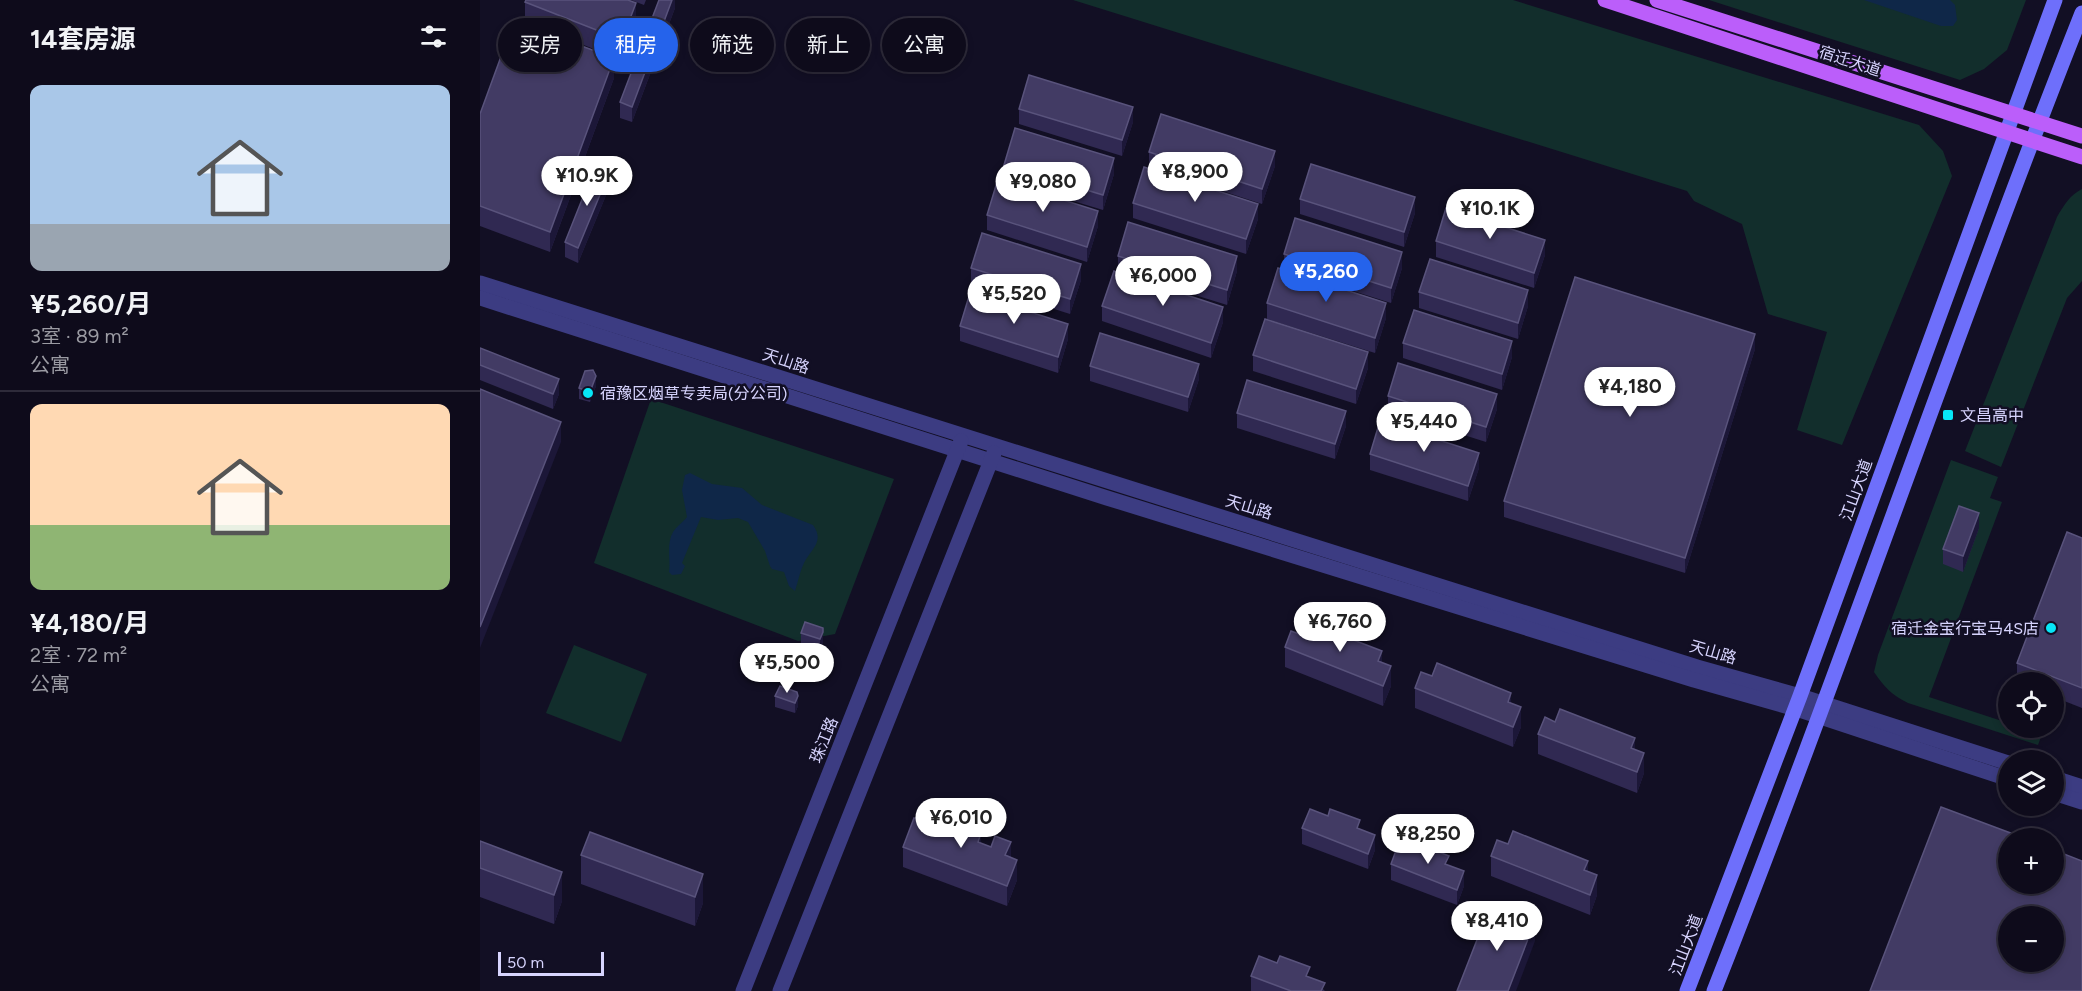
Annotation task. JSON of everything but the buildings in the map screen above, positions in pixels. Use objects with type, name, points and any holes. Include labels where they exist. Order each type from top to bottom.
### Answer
[{"type":"main road","name":"宿迁大道","points":[[1605,0],[2082,157]]},
{"type":"main road","name":"宿迁大道","points":[[1657,0],[2082,136]]},
{"type":"main road","name":"江山大道","points":[[1687,991],[1798,703],[2055,0]]},
{"type":"main road","points":[[1714,991],[1822,711],[2039,121],[2082,12]]},
{"type":"street","name":"天山路","points":[[480,283],[1686,663],[1998,774]]},
{"type":"street","name":"天山路","points":[[480,298],[991,461],[1672,673],[1798,703]]},
{"type":"street","name":"珠江路","points":[[743,991],[964,436]]},
{"type":"street","points":[[780,991],[997,446]]},
{"type":"street","name":"天山路","points":[[1822,711],[1998,760]]},
{"type":"street","points":[[2064,781],[2082,787]]},
{"type":"street","points":[[2064,796],[2082,802]]},
{"type":"green space","points":[[1073,0],[1513,0],[1919,125],[1943,151],[1952,176],[1842,445],[1797,430],[1827,332],[1768,314],[1742,224],[1694,201],[1687,191]]},
{"type":"green space","points":[[1709,0],[2026,0],[2007,50],[1984,69],[1960,80]]},
{"type":"green space","points":[[2082,189],[2082,281],[2067,298],[2001,467],[1965,451],[2057,217],[2071,197]]},
{"type":"green space","points":[[651,399],[894,479],[835,634],[798,641],[594,563]]},
{"type":"green space","points":[[1951,460],[1998,477],[1990,498],[2002,502],[1929,697],[1998,720],[1998,732],[1908,703],[1897,697],[1874,672],[1878,655]]},
{"type":"green space","points":[[574,645],[647,674],[621,742],[546,713]]},
{"type":"green space","points":[[2016,738],[2041,738],[2038,745]]},
{"type":"water","points":[[1864,0],[1950,0],[1955,5],[1957,20],[1953,26],[1941,26]]},
{"type":"water","points":[[690,473],[712,484],[742,488],[762,505],[813,525],[818,536],[816,545],[803,566],[795,591],[789,586],[784,572],[772,569],[765,551],[748,522],[738,518],[718,520],[701,517],[682,563],[685,566],[681,574],[672,575],[669,572],[671,537],[674,530],[687,517],[682,490],[685,475]]},
{"type":"place","name":"宿豫区烟草专卖局(分公司)","points":[[588,393]]},
{"type":"place","name":"文昌高中","points":[[1948,415]]},
{"type":"place","name":"宿迁金宝行宝马4S店","points":[[2051,628]]}]
